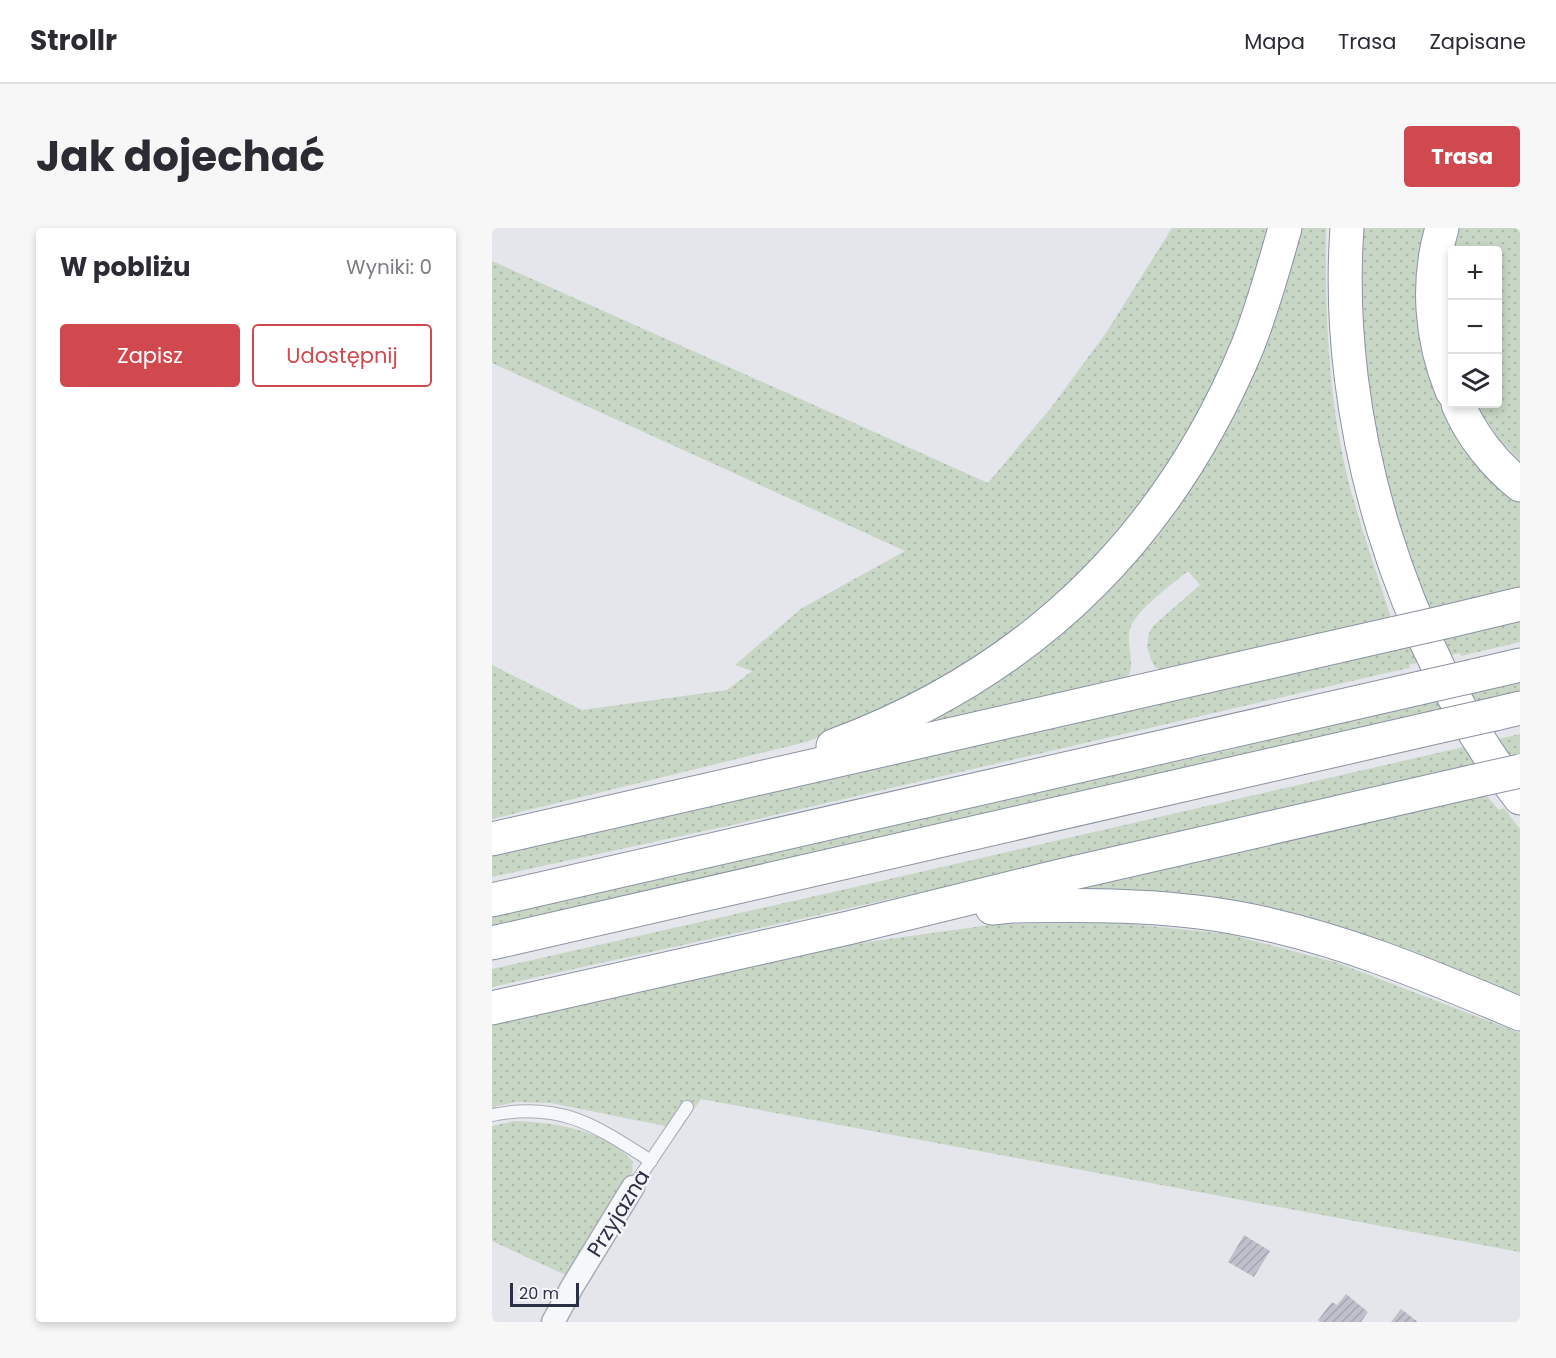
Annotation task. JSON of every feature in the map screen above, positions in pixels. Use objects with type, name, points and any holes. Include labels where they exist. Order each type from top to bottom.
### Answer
[{"type":"highway","points":[[704,792],[852,739],[915,711],[1011,654],[1084,592],[1124,550],[1160,504],[1210,424],[1248,343],[1285,228]]},
{"type":"highway","points":[[1347,228],[1346,282],[1350,367],[1361,444],[1383,526],[1408,599],[1438,665],[1481,741],[1520,798]]},
{"type":"highway","points":[[1442,228],[1436,248],[1432,278],[1432,307],[1437,342],[1448,378]]},
{"type":"highway","points":[[1460,408],[1482,446],[1502,470],[1520,485]]},
{"type":"highway","points":[[492,839],[1520,604]]},
{"type":"highway","points":[[492,900],[1520,665]]},
{"type":"highway","points":[[492,944],[1507,711]]},
{"type":"highway","points":[[492,1008],[848,928],[1060,876],[1520,771]]},
{"type":"highway","points":[[848,928],[930,915],[1011,906],[1104,906],[1189,911],[1276,926],[1353,947],[1520,1014]]},
{"type":"street","name":"Przyjazna","points":[[553,1322],[633,1187]]},
{"type":"lane","name":"Przyjazna","points":[[633,1187],[687,1107]]},
{"type":"lane","points":[[492,1115],[524,1112],[554,1113],[577,1118],[602,1129],[651,1161]]},
{"type":"green space","points":[[1172,228],[1271,228],[1223,371],[1141,510],[1070,588],[989,653],[893,708],[806,742],[492,819],[492,665],[582,710],[727,690],[752,671],[735,665],[802,608],[905,551],[492,363],[492,261],[988,483],[1050,409],[1106,333]]},
{"type":"green space","points":[[1298,228],[1326,228],[1327,326],[1337,423],[1350,487],[1391,618],[1164,671],[1155,667],[1152,662],[1147,647],[1149,633],[1153,626],[1200,585],[1188,571],[1136,617],[1129,634],[1131,668],[1127,679],[910,730],[1117,574]]},
{"type":"green space","points":[[1362,228],[1431,228],[1424,318],[1448,363],[1448,408],[1472,408],[1520,498],[1520,589],[1428,608],[1391,498],[1380,451],[1366,356],[1361,260]]},
{"type":"green space","points":[[1455,228],[1520,228],[1520,461],[1499,439],[1478,408],[1502,408],[1502,246],[1452,246]]},
{"type":"green space","points":[[1520,616],[1520,642],[1461,656],[1460,653],[1409,665],[1410,668],[732,825],[492,877],[492,850]]},
{"type":"green space","points":[[1520,680],[1520,695],[492,929],[492,917],[1013,797],[1225,751]]},
{"type":"green space","points":[[1520,734],[1520,760],[492,987],[492,969]]},
{"type":"green space","points":[[1483,792],[1499,810],[1504,808],[1520,829],[1520,1003],[1437,967],[1053,889]]},
{"type":"green space","points":[[1121,923],[1228,934],[1338,963],[1520,1033],[1520,1252],[701,1099],[680,1129],[551,1103],[516,1102],[492,1107],[492,1023],[845,945],[997,924]]},
{"type":"green space","points":[[514,1121],[545,1123],[594,1135],[622,1151],[633,1162],[632,1172],[572,1278],[492,1241],[492,1126]]},
{"type":"building","points":[[1244,1235],[1270,1251],[1254,1277],[1228,1262]]},
{"type":"building","points":[[1346,1294],[1368,1312],[1361,1322],[1320,1322],[1318,1320],[1332,1302],[1337,1305]]},
{"type":"building","points":[[1401,1309],[1418,1322],[1391,1322]]}]
